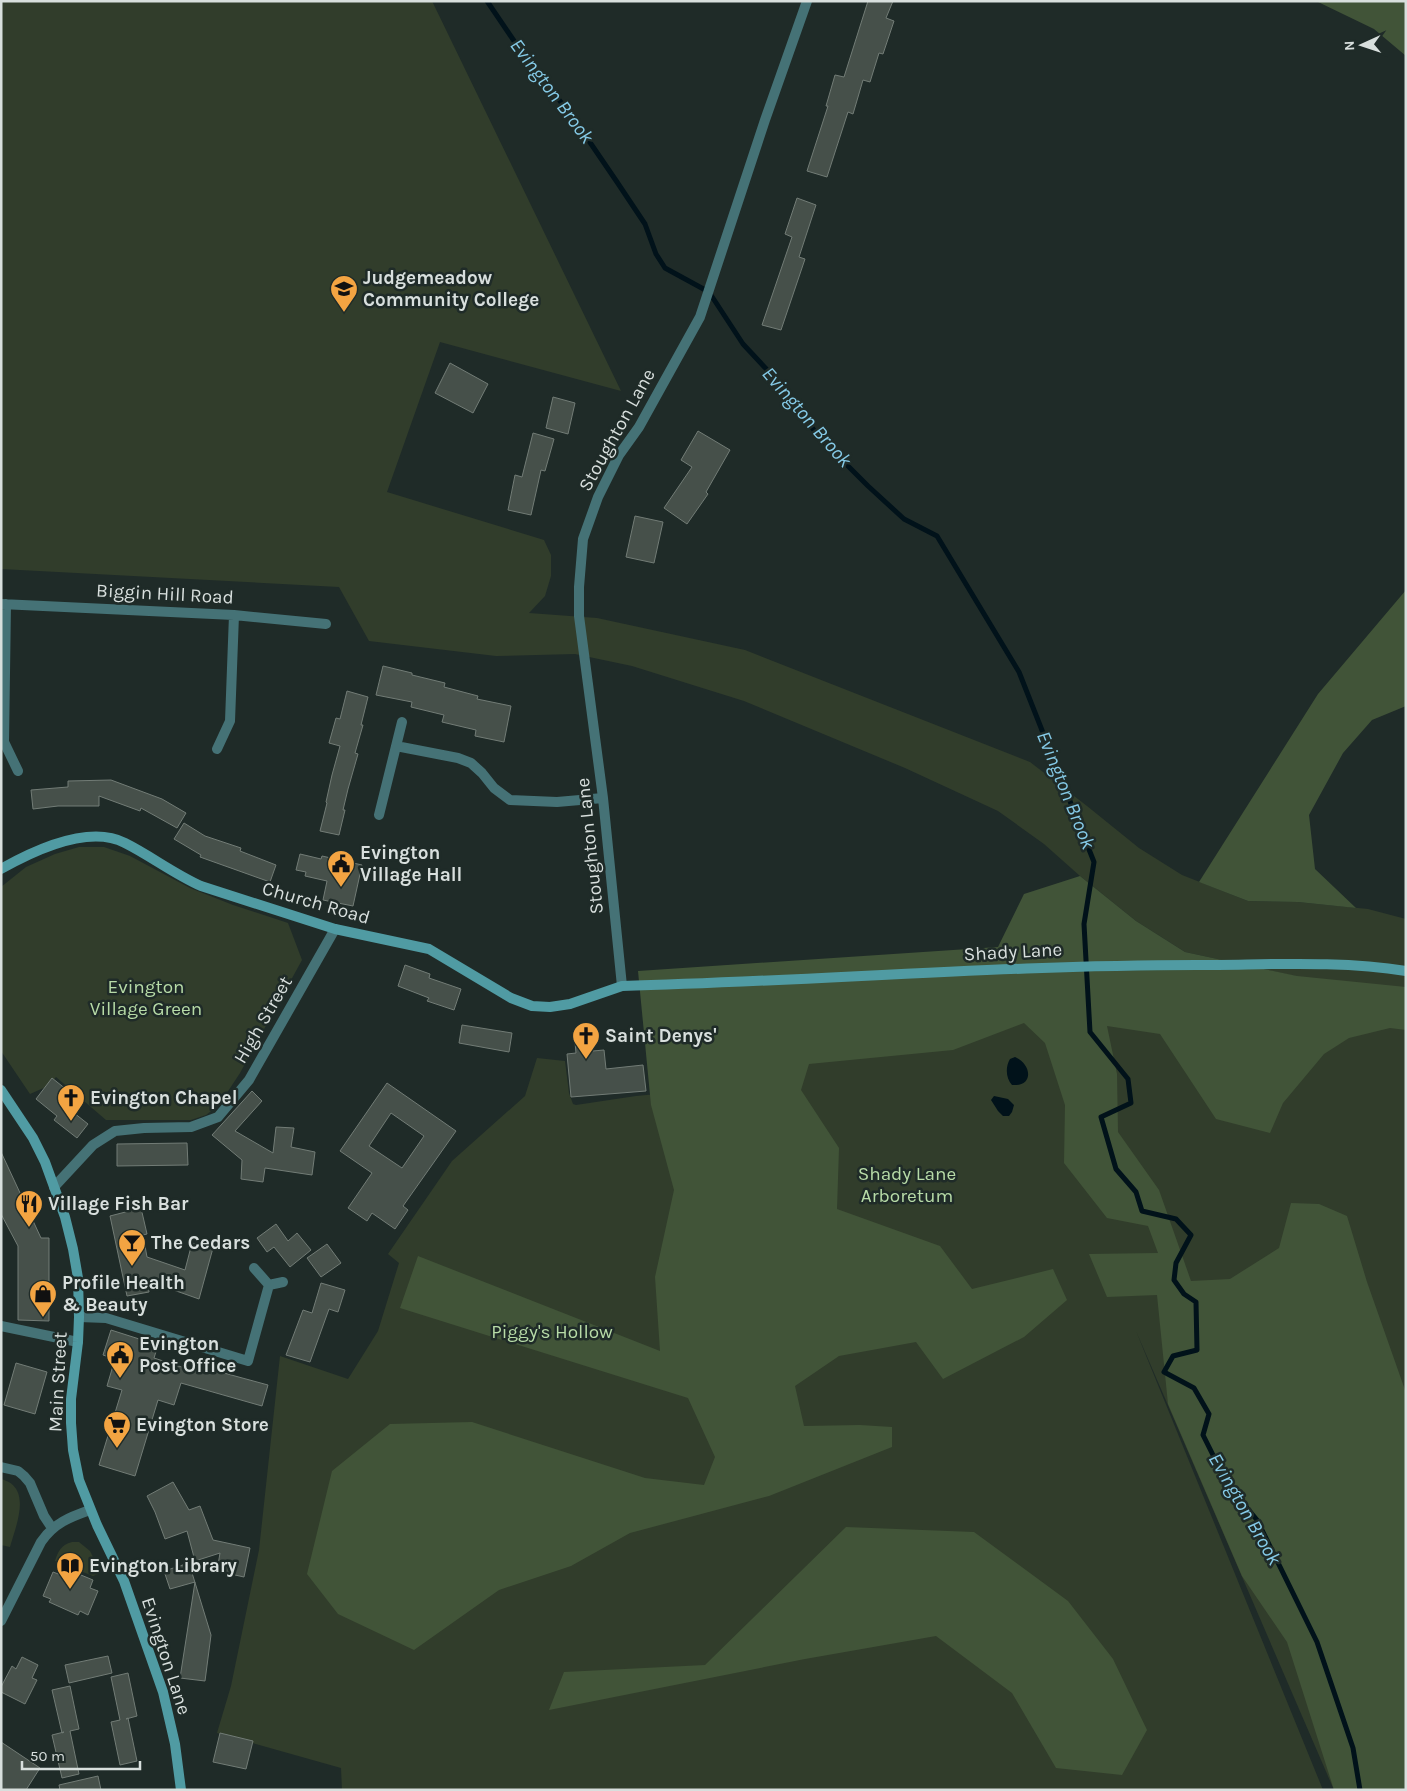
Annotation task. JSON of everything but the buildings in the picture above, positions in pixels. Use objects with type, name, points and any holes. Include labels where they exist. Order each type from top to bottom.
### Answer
[{"type":"street","name":"Stoughton Lane","points":[[622,986],[603,798],[579,616],[579,587],[583,539],[598,497],[619,455],[639,427],[700,317],[764,120],[807,1]]},
{"type":"street","points":[[4,604],[4,742],[18,770]]},
{"type":"street","name":"Biggin Hill Road","points":[[4,604],[234,615],[326,624]]},
{"type":"street","points":[[217,749],[230,721],[234,615]]},
{"type":"street","points":[[379,815],[402,722]]},
{"type":"street","points":[[396,746],[458,758],[471,763],[494,788],[510,800],[557,802],[603,798]]},
{"type":"street","name":"Church Road","points":[[1,869],[19,859],[69,840],[102,837],[123,842],[185,879],[201,886],[335,929],[430,949],[511,998],[532,1006],[550,1007],[570,1004],[622,986]]},
{"type":"street","name":"High Street","points":[[54,1187],[93,1145],[115,1131],[191,1127],[218,1117],[249,1080],[335,929]]},
{"type":"street","name":"Shady Lane","points":[[622,986],[1107,966],[1322,966],[1378,967],[1406,971]]},
{"type":"street","name":"Main Street","points":[[1,1090],[33,1138],[45,1162],[73,1249],[78,1278],[79,1317],[70,1423],[79,1480],[90,1510]]},
{"type":"street","points":[[254,1268],[269,1285]]},
{"type":"street","points":[[269,1285],[283,1282]]},
{"type":"street","points":[[79,1317],[106,1318],[248,1361],[269,1285]]},
{"type":"street","points":[[1,1326],[78,1342]]},
{"type":"street","points":[[1,1467],[18,1471],[30,1483],[44,1516],[52,1528]]},
{"type":"street","points":[[1,1621],[41,1542],[52,1528],[65,1519],[90,1510]]},
{"type":"street","name":"Evington Lane","points":[[90,1510],[124,1581],[163,1692],[181,1790]]},
{"type":"green space","points":[[1,1],[432,1],[621,391],[440,342],[387,492],[544,540],[551,555],[551,576],[545,596],[529,613],[597,618],[745,650],[1030,762],[1139,848],[1182,875],[1248,901],[1298,902],[1368,909],[1406,919],[1406,1790],[1334,1790],[1136,1331],[1323,1790],[342,1790],[341,1768],[217,1733],[231,1686],[259,1550],[280,1356],[348,1379],[378,1331],[399,1263],[388,1254],[452,1161],[525,1096],[537,1058],[565,1061],[569,1093],[573,1104],[576,1105],[636,1096],[689,1091],[679,1037],[1295,976],[1185,952],[1136,921],[1044,844],[998,811],[905,768],[744,701],[632,666],[575,654],[496,656],[369,641],[339,587],[1,569]]},
{"type":"green space","points":[[1316,1],[1406,1],[1406,56],[1374,29]]},
{"type":"green space","points":[[1406,590],[1406,706],[1372,720],[1343,753],[1309,815],[1315,869],[1356,908],[1298,902],[1248,901],[1199,882],[1318,694]]},
{"type":"green space","name":"Evington Village Green","points":[[79,847],[104,847],[130,856],[190,888],[233,905],[288,923],[302,960],[240,1073],[219,1105],[206,1115],[191,1120],[106,1120],[56,1077],[48,1086],[30,1094],[1,1051],[1,887],[26,867],[55,854]]},
{"type":"green space","name":"Piggy's Hollow","points":[[1080,876],[1136,921],[1185,952],[1297,976],[1406,987],[1406,1030],[1390,1028],[1349,1038],[1324,1054],[1283,1103],[1270,1133],[1216,1119],[1160,1034],[1107,1026],[1117,1074],[1118,1132],[1159,1190],[1191,1281],[1230,1279],[1279,1248],[1291,1203],[1319,1204],[1347,1216],[1367,1282],[1405,1390],[1406,1790],[1334,1790],[1287,1642],[1242,1576],[1168,1404],[1157,1295],[1107,1297],[1089,1254],[1158,1253],[1148,1226],[1107,1218],[1064,1163],[1065,1105],[1045,1043],[1024,1023],[953,1050],[809,1064],[801,1090],[839,1148],[837,1209],[940,1246],[972,1289],[1053,1269],[1067,1300],[1024,1337],[943,1379],[916,1342],[839,1356],[795,1386],[804,1426],[860,1425],[892,1427],[892,1447],[769,1496],[630,1533],[571,1566],[499,1590],[414,1650],[338,1614],[307,1574],[332,1471],[390,1424],[472,1422],[645,1478],[704,1485],[715,1457],[688,1398],[400,1308],[418,1256],[660,1351],[655,1277],[674,1190],[651,1105],[638,971],[998,947],[1024,894]]},
{"type":"green space","points":[[1,1479],[11,1483],[17,1490],[19,1498],[20,1508],[10,1547],[1,1545]]},
{"type":"green space","points":[[846,1527],[974,1532],[1068,1601],[1113,1659],[1147,1730],[1122,1775],[1056,1768],[1012,1693],[936,1636],[805,1659],[549,1710],[564,1672],[705,1665]]},
{"type":"green space","points":[[72,1542],[79,1542],[90,1551],[101,1573],[93,1576],[55,1561],[60,1549]]},
{"type":"shaded area","points":[[1015,1057],[1025,1065],[1028,1074],[1027,1079],[1019,1085],[1012,1085],[1007,1076],[1008,1062]]},
{"type":"shaded area","points":[[994,1096],[1008,1099],[1014,1105],[1009,1116],[1003,1116],[998,1111],[991,1100]]},
{"type":"waterway","name":"Evington Brook","points":[[487,1],[527,60],[572,116],[617,182],[645,224],[656,254],[665,268],[709,292],[743,344],[771,374],[820,438],[904,519],[937,536],[1019,672],[1094,862],[1084,924],[1090,1032],[1128,1079],[1131,1103],[1101,1117],[1116,1169],[1136,1192],[1142,1211],[1176,1219],[1191,1235],[1176,1263],[1174,1280],[1184,1294],[1196,1302],[1197,1350],[1173,1356],[1164,1372],[1194,1388],[1209,1414],[1203,1435],[1228,1485],[1257,1520],[1317,1642],[1353,1748],[1360,1790]]},
{"type":"place","name":"Judgemeadow Community College","points":[[344,313]]},
{"type":"place","name":"Evington Village Hall","points":[[341,888]]},
{"type":"place","name":"Saint Denys'","points":[[586,1060]]},
{"type":"place","name":"Evington Chapel","points":[[71,1122]]},
{"type":"place","name":"Village Fish Bar","points":[[29,1228]]},
{"type":"place","name":"The Cedars","points":[[132,1267]]},
{"type":"place","name":"Profile Health & Beauty","points":[[43,1318]]},
{"type":"place","name":"Evington Post Office","points":[[120,1379]]},
{"type":"place","name":"Evington Store","points":[[117,1449]]},
{"type":"place","name":"Evington Library","points":[[70,1590]]},
{"type":"park label","name":"Shady Lane Arboretum","points":[[907,1185]]}]
